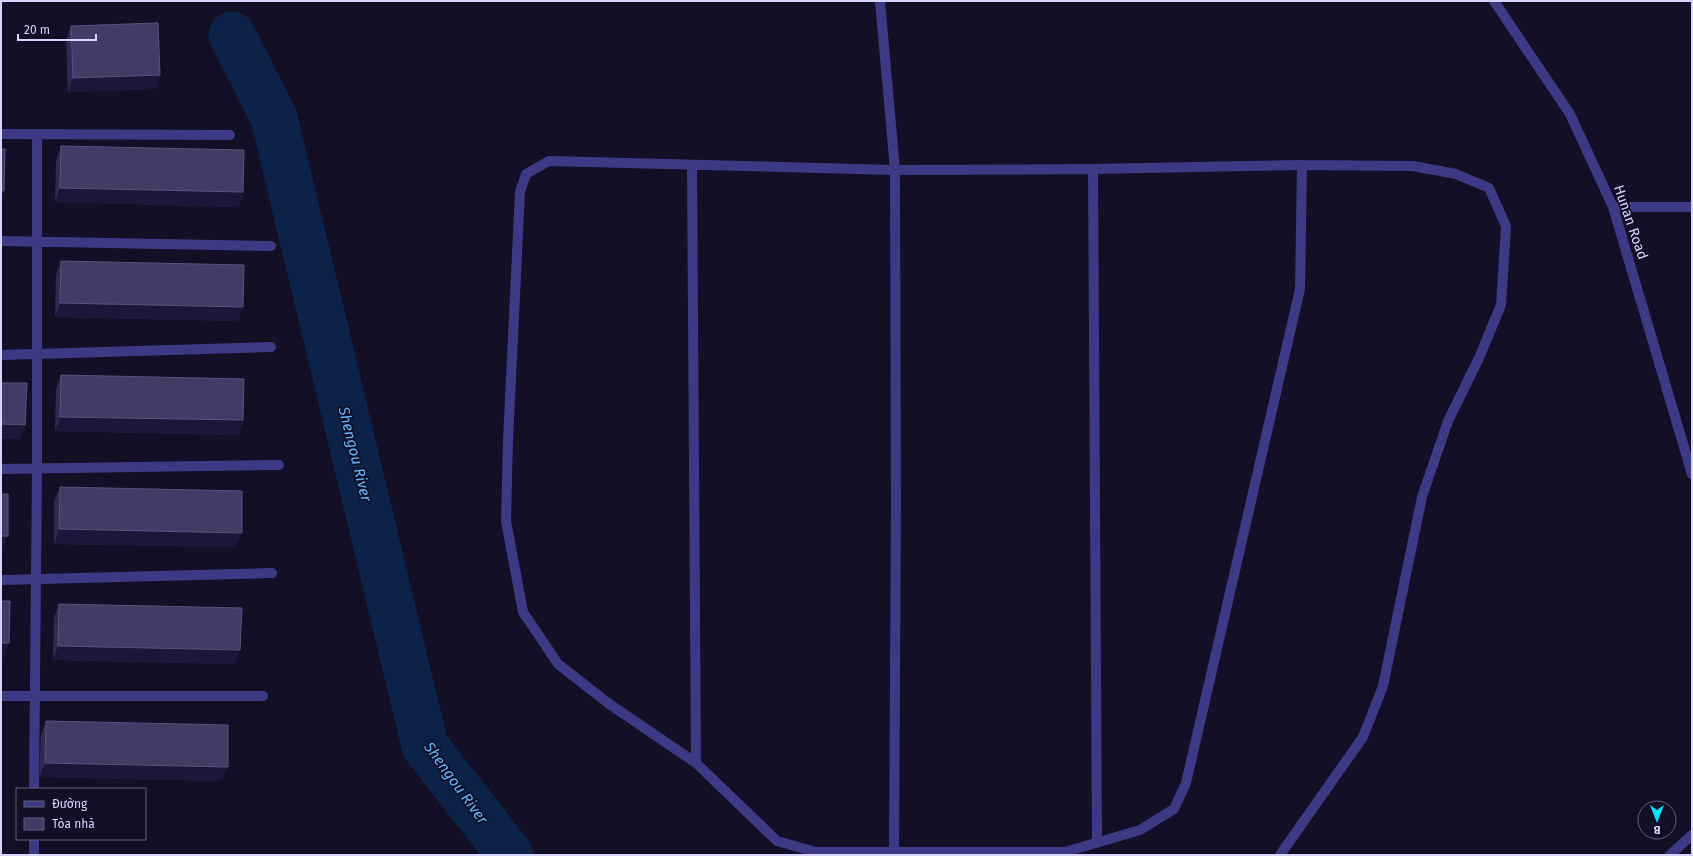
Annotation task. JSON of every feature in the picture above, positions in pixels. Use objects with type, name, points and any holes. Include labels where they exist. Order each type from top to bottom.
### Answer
[{"type":"street","points":[[880,1],[895,170],[896,506],[894,852]]},
{"type":"street","name":"Hunan Road","points":[[1494,1],[1570,114],[1613,207],[1692,474]]},
{"type":"street","points":[[1,134],[230,135]]},
{"type":"street","points":[[34,788],[37,468],[37,134]]},
{"type":"street","points":[[1280,855],[1363,737],[1383,686],[1422,497],[1448,421],[1479,358],[1500,305],[1506,226],[1489,188],[1456,174],[1413,166],[1302,165],[1093,169],[895,170],[549,161],[526,174],[520,192],[508,440],[506,521],[523,612],[558,664],[608,703],[696,763],[777,841],[816,852],[1065,852],[1140,830],[1174,809],[1186,783],[1300,289],[1302,165]]},
{"type":"street","points":[[692,165],[696,763]]},
{"type":"street","points":[[1093,169],[1097,843]]},
{"type":"street","points":[[1613,207],[1692,207]]},
{"type":"street","points":[[1,241],[271,246]]},
{"type":"street","points":[[1,355],[271,347]]},
{"type":"street","points":[[1,469],[279,465]]},
{"type":"street","points":[[1,580],[272,573]]},
{"type":"street","points":[[1,696],[263,696]]},
{"type":"street","points":[[1670,855],[1692,835]]},
{"type":"street","points":[[34,840],[34,855]]},
{"type":"building","points":[[158,23],[160,75],[73,78],[71,26]]},
{"type":"building","points":[[61,146],[244,150],[243,192],[60,188]]},
{"type":"building","points":[[1,149],[5,149],[4,191],[1,191]]},
{"type":"building","points":[[61,261],[244,265],[243,307],[60,303]]},
{"type":"building","points":[[61,375],[244,379],[243,420],[60,417]]},
{"type":"building","points":[[1,383],[27,383],[25,425],[1,424]]},
{"type":"building","points":[[60,487],[242,491],[242,533],[59,529]]},
{"type":"building","points":[[1,494],[8,494],[8,536],[1,536]]},
{"type":"building","points":[[1,601],[10,601],[9,643],[1,643]]},
{"type":"building","points":[[59,604],[242,608],[240,650],[58,646]]},
{"type":"building","points":[[46,721],[228,725],[228,767],[45,763]]},
{"type":"waterway","name":"Shengou River","points":[[232,35],[274,118],[425,746],[510,855]]}]
